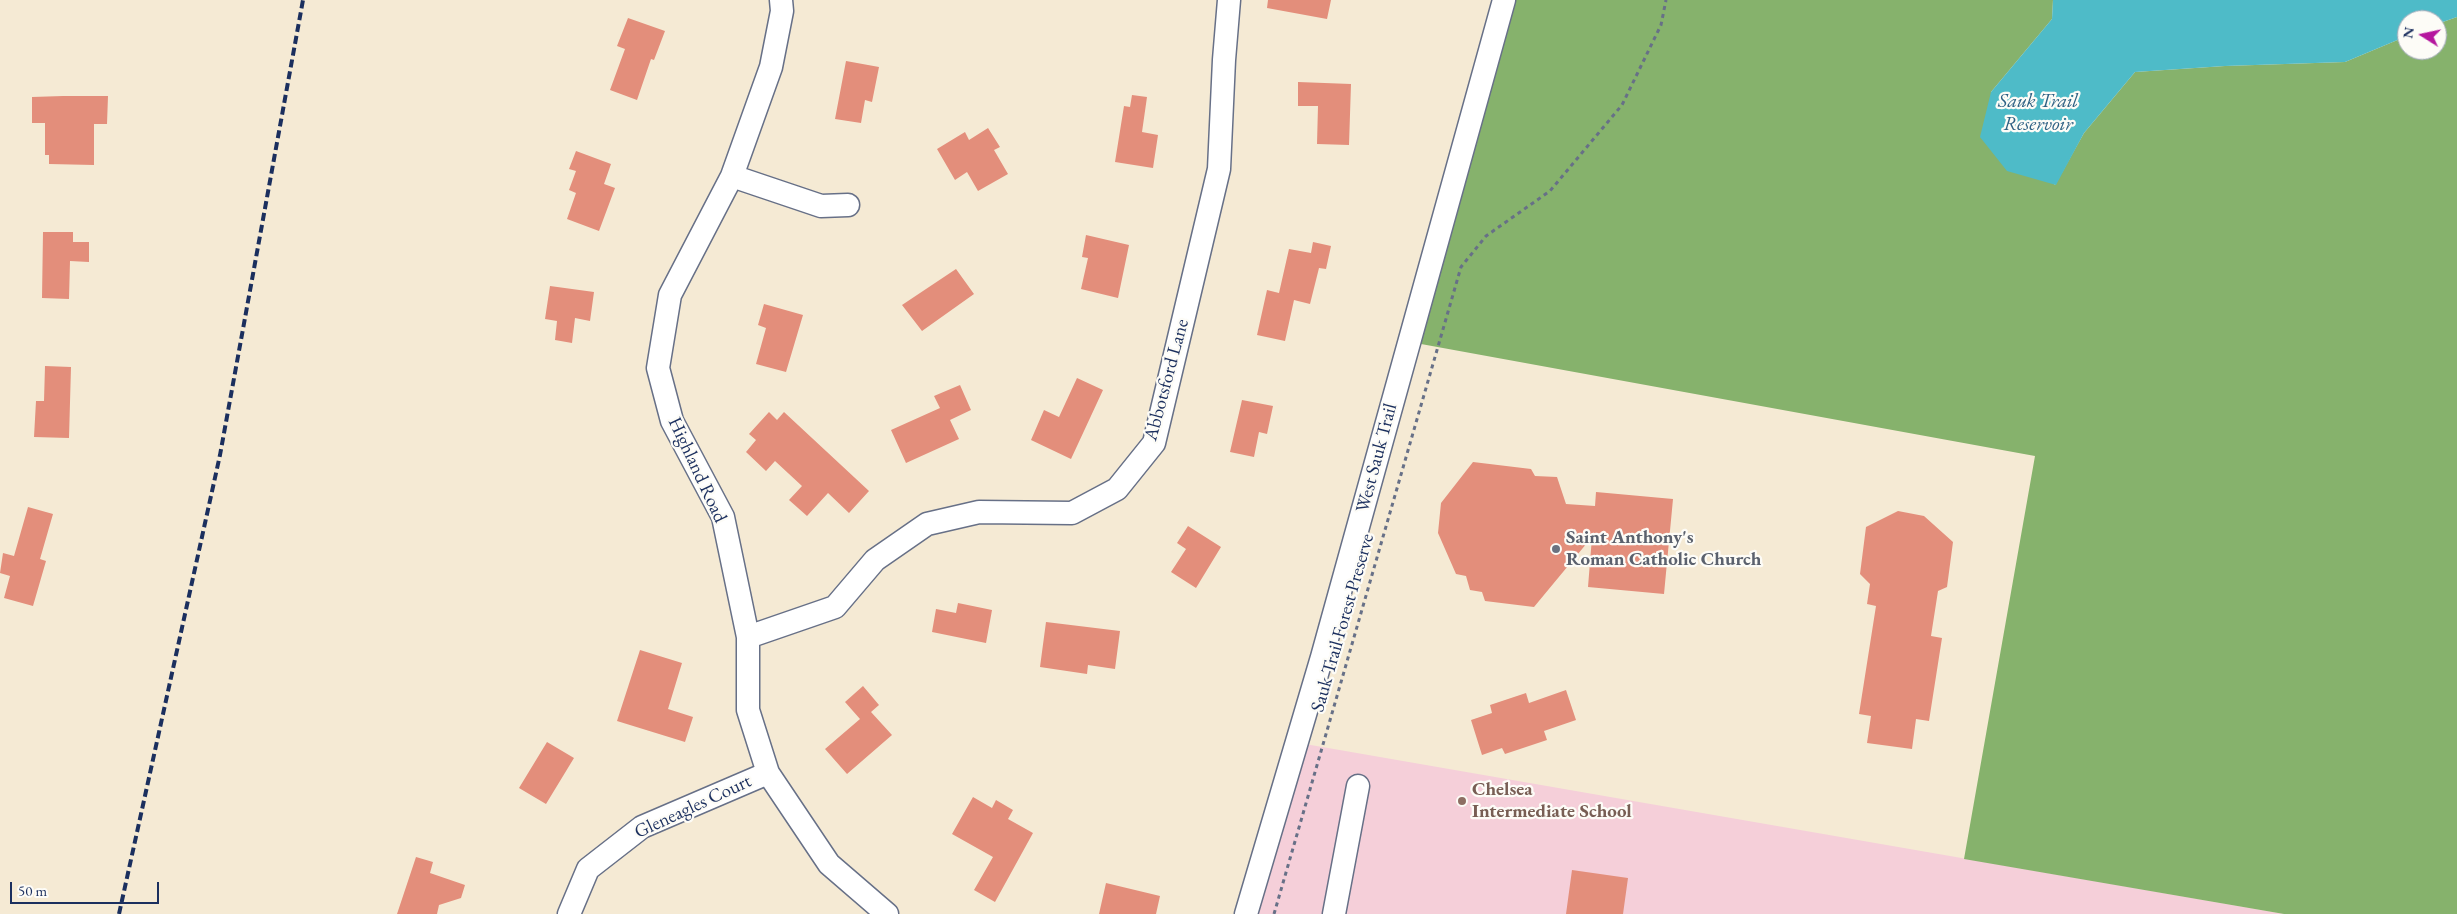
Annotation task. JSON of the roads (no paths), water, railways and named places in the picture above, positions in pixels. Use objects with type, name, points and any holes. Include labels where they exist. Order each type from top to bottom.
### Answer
[{"type":"street","name":"Highland Road","points":[[781,0],[782,11],[771,67],[732,176],[670,295],[658,368],[672,421],[723,517],[748,637],[748,710],[768,774],[829,864],[887,914]]},
{"type":"street","name":"Abbotsford Lane","points":[[748,637],[835,607],[875,560],[927,524],[979,512],[1072,513],[1117,489],[1154,443],[1219,168],[1229,0]]},
{"type":"street","name":"West Sauk Trail","points":[[1246,914],[1322,657],[1504,0]]},
{"type":"street","points":[[732,176],[821,206],[848,205]]},
{"type":"street","name":"Gleneagles Court","points":[[569,914],[588,869],[642,827],[768,774]]},
{"type":"street","points":[[1334,914],[1358,786]]},
{"type":"water","name":"Sauk Trail Reservoir","points":[[2053,0],[2457,0],[2457,17],[2447,20],[2447,10],[2397,10],[2397,40],[2345,62],[2225,66],[2135,72],[2084,133],[2056,185],[2007,171],[1980,137],[1991,92],[2052,19]]},
{"type":"railway","points":[[119,914],[220,455],[303,0]]},
{"type":"place","name":"Saint Anthony's Roman Catholic Church","points":[[1556,549]]},
{"type":"place","name":"Chelsea Intermediate School","points":[[1462,801]]}]
